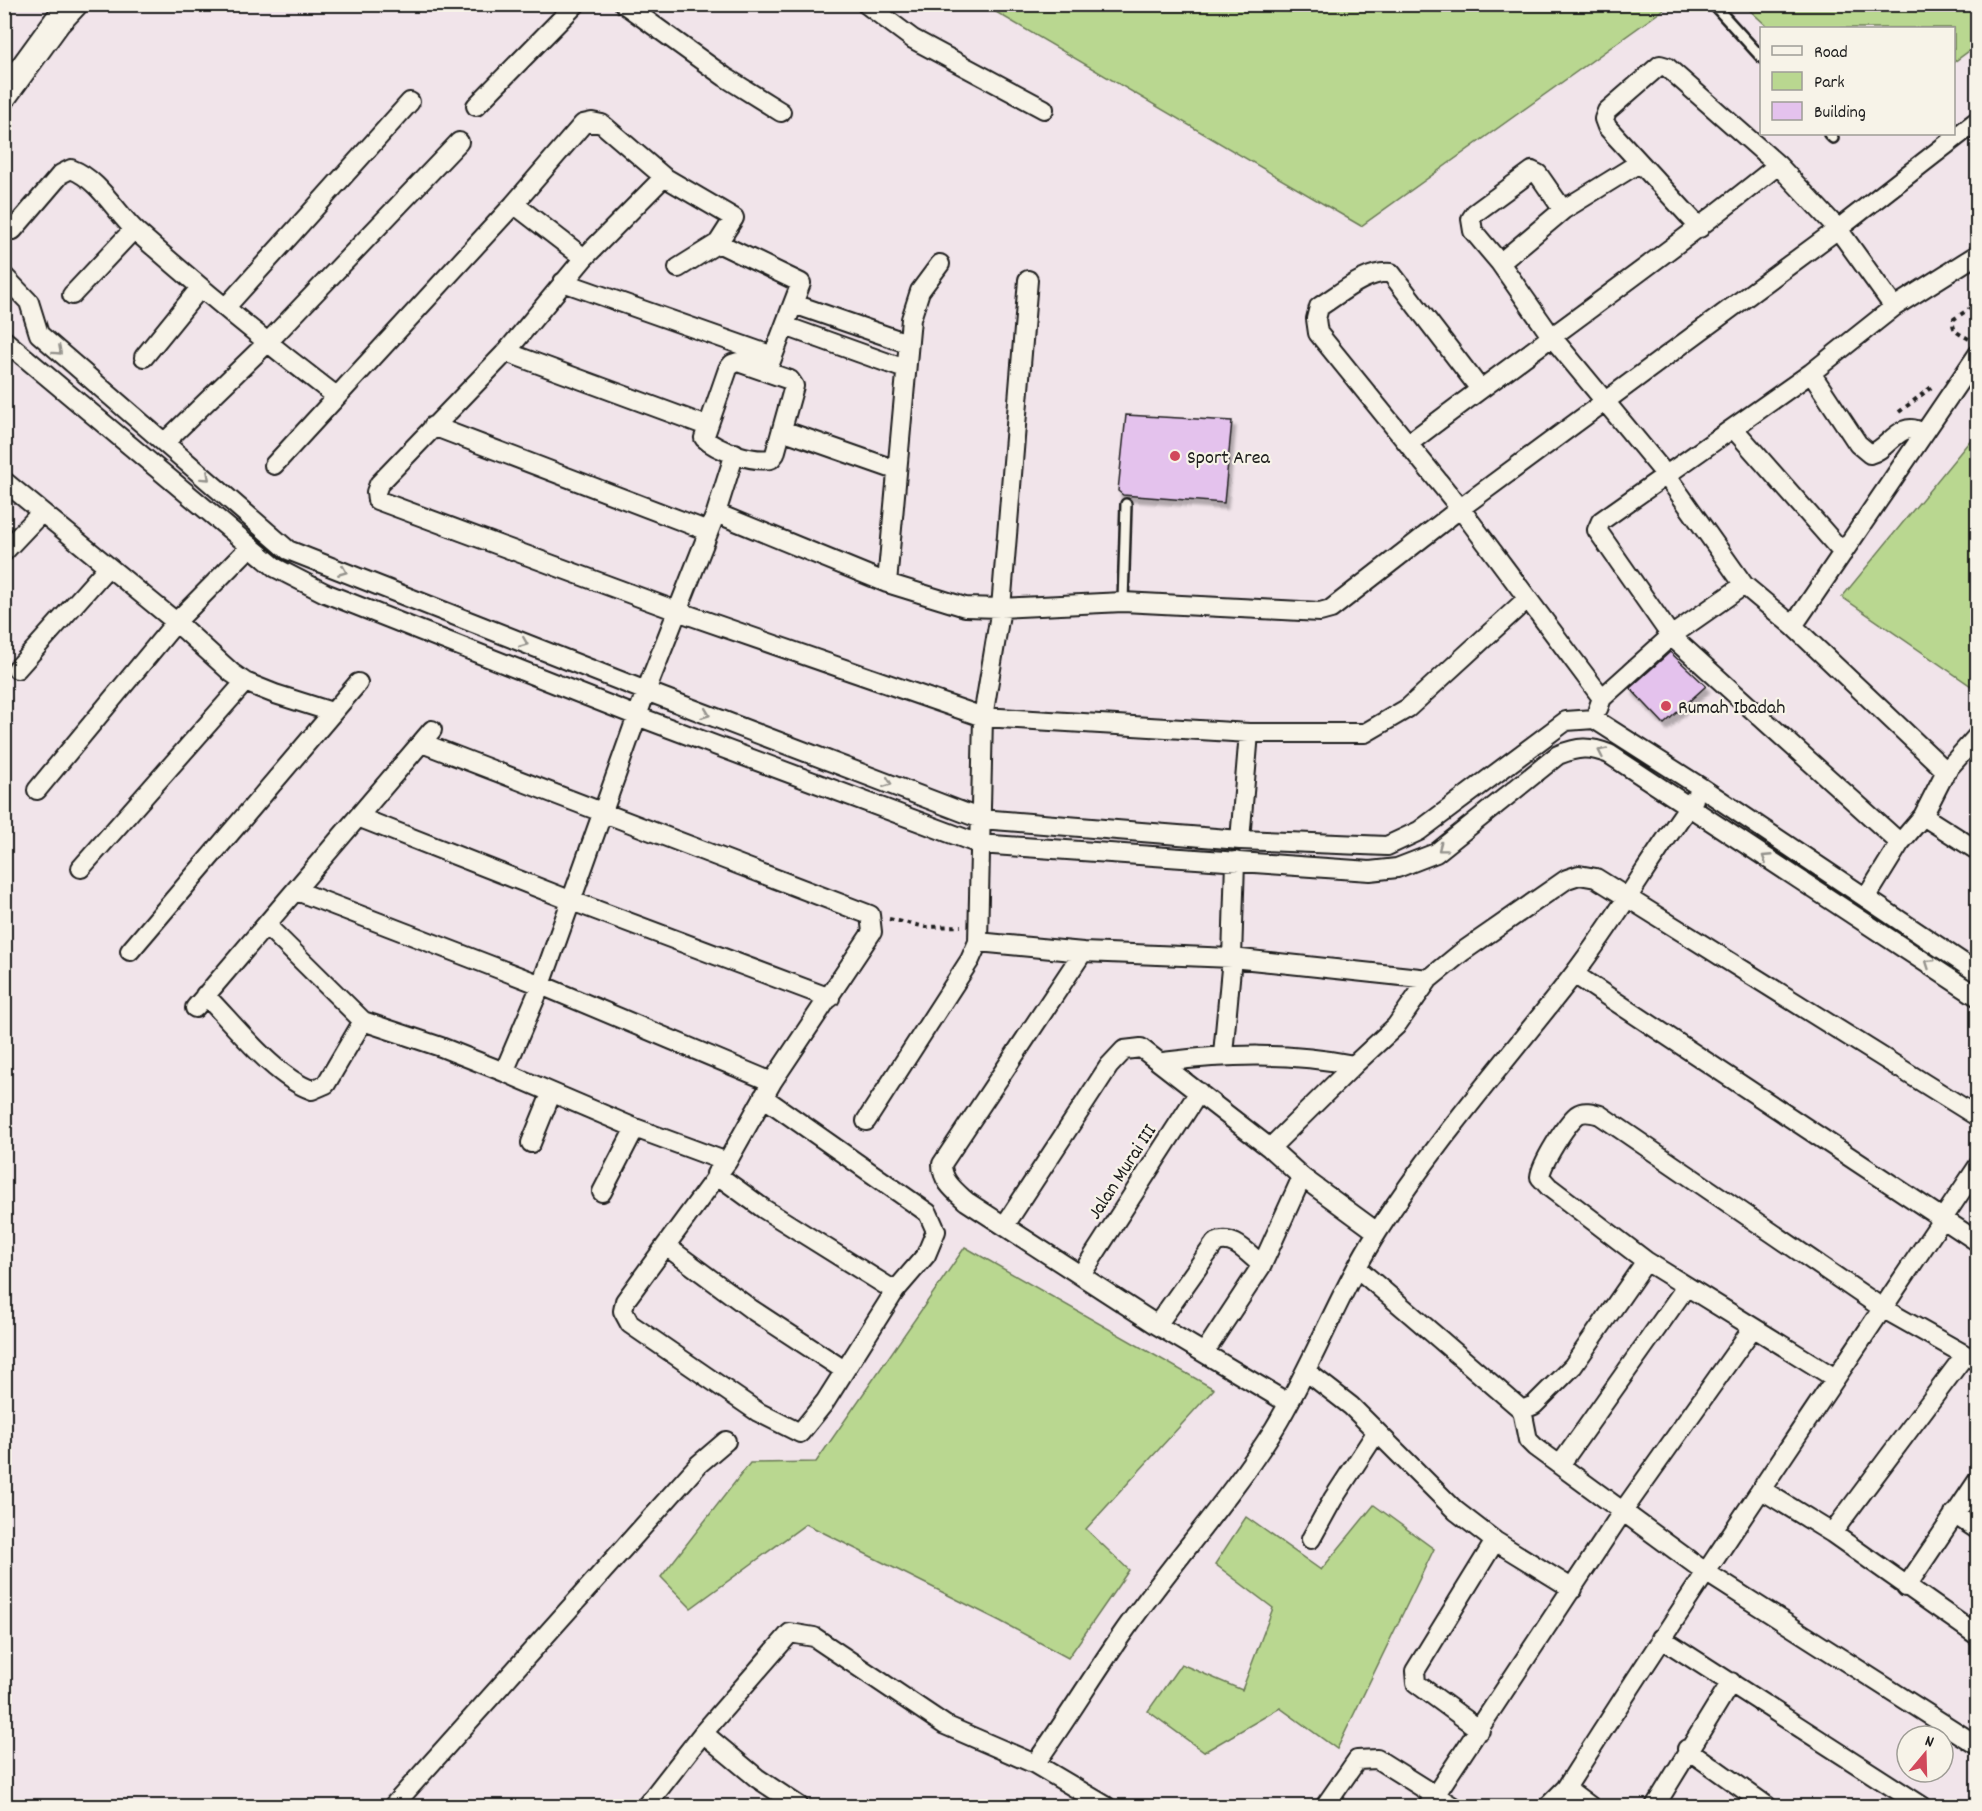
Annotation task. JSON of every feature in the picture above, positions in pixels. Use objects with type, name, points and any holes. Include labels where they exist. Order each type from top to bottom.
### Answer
[{"type":"street","points":[[476,106],[576,4]]},
{"type":"street","points":[[624,4],[725,77],[781,112]]},
{"type":"street","points":[[866,4],[913,39],[1044,109]]},
{"type":"street","points":[[4,95],[61,9]]},
{"type":"street","points":[[1700,228],[1607,127],[1604,119],[1607,111],[1660,65],[1667,67],[1778,165],[1838,229],[1894,307]]},
{"type":"street","points":[[226,307],[410,102]]},
{"type":"street","points":[[716,513],[887,583],[965,607],[1001,608],[1123,602],[1320,612],[1340,603],[1460,508],[1838,229],[1977,120]]},
{"type":"street","points":[[274,465],[514,204],[583,124],[592,122],[602,124],[664,177],[732,215],[733,221],[718,243],[678,268]]},
{"type":"street","points":[[166,441],[267,343],[459,142]]},
{"type":"street","points":[[1500,263],[1563,210],[1639,163]]},
{"type":"street","points":[[1408,444],[1700,228],[1778,165]]},
{"type":"street","points":[[13,230],[61,174],[71,169],[85,174],[134,229],[200,288],[336,396]]},
{"type":"street","points":[[1563,210],[1538,174],[1532,171],[1475,213],[1471,219],[1473,231],[1500,263],[1551,336],[1666,475],[1744,585],[1793,626],[1946,771]]},
{"type":"street","points":[[664,177],[584,258],[506,352],[379,484],[376,492],[377,500],[678,611],[983,717],[1249,733],[1365,732],[1408,708],[1527,598]]},
{"type":"street","points":[[514,204],[584,258]]},
{"type":"street","points":[[72,296],[134,229]]},
{"type":"street","points":[[718,243],[801,283],[770,363]]},
{"type":"street","points":[[1900,843],[1671,636],[1598,530],[1601,521],[1811,373],[1894,307],[1977,254]]},
{"type":"street","points":[[887,583],[907,343],[911,319],[920,291],[940,264]]},
{"type":"street","points":[[1480,389],[1391,273],[1380,272],[1366,278],[1319,307],[1316,319],[1318,333],[1460,508],[1602,698]]},
{"type":"street","points":[[4,276],[29,302],[39,334],[166,441],[288,550],[646,691],[981,819],[1240,840],[1387,846],[1406,839],[1566,722],[1594,719],[1702,788],[1977,973]]},
{"type":"street","points":[[866,1121],[970,960],[978,942],[983,717],[1001,608],[1028,280]]},
{"type":"street","points":[[563,282],[770,363],[790,380],[794,386],[782,430],[771,459],[763,460],[735,453],[704,438],[706,426],[732,364],[738,362],[770,363]]},
{"type":"street","points":[[144,357],[200,288]]},
{"type":"street","points":[[794,304],[907,343]]},
{"type":"street","points":[[785,326],[905,369]]},
{"type":"street","points":[[4,339],[276,568],[325,593],[637,716],[979,844],[1370,871],[1417,862],[1436,853],[1558,755],[1575,748],[1593,747],[1609,754],[1977,997]]},
{"type":"street","points":[[506,352],[706,426]]},
{"type":"street","points":[[1793,626],[1977,354]]},
{"type":"street","points":[[1811,373],[1858,444],[1870,454],[1878,451],[1902,430],[1913,429],[1922,433]]},
{"type":"street","points":[[433,426],[708,531]]},
{"type":"street","points":[[1734,429],[1843,554]]},
{"type":"street","points":[[782,430],[896,470]]},
{"type":"street","points":[[504,1072],[541,985],[604,814],[646,691],[716,513],[735,453]]},
{"type":"street","points":[[4,481],[107,568],[176,622],[245,682],[332,712]]},
{"type":"street","points":[[4,552],[41,513]]},
{"type":"street","points":[[37,790],[176,622],[250,547]]},
{"type":"street","points":[[276,568],[288,550]]},
{"type":"street","points":[[17,669],[107,568]]},
{"type":"street","points":[[1594,719],[1602,698],[1671,636],[1744,585]]},
{"type":"street","points":[[81,868],[245,682]]},
{"type":"street","points":[[130,951],[358,683]]},
{"type":"street","points":[[1240,840],[1249,733]]},
{"type":"street","points":[[1866,898],[1900,843],[1923,816],[1946,771],[1977,735]]},
{"type":"street","points":[[297,891],[541,985],[768,1090],[928,1213],[936,1231],[933,1242],[926,1255],[895,1291],[806,1429],[800,1433],[758,1412],[630,1324],[623,1311],[625,1301],[721,1168],[768,1090],[872,932],[870,915],[604,814],[427,736],[200,1002],[278,1071],[299,1086],[312,1090],[326,1084],[363,1021]]},
{"type":"street","points":[[1035,1764],[1120,1637],[1199,1529],[1240,1480],[1288,1404],[1377,1232],[1474,1097],[1574,974],[1628,899],[1702,788]]},
{"type":"street","points":[[1923,816],[1977,851]]},
{"type":"street","points":[[358,817],[572,901],[830,998]]},
{"type":"street","points":[[1283,841],[1284,864]]},
{"type":"street","points":[[1223,1054],[1232,958],[1235,861]]},
{"type":"street","points":[[1270,1148],[1396,1026],[1429,980],[1462,952],[1567,879],[1579,875],[1596,878],[1977,1117]]},
{"type":"street","points":[[266,925],[363,1021],[441,1047],[504,1072],[721,1168],[764,1209],[895,1291]]},
{"type":"street","points":[[978,942],[1083,952],[1232,958],[1429,980]]},
{"type":"street","points":[[1083,952],[942,1164],[942,1174],[952,1189],[1005,1225],[1157,1325],[1288,1404]]},
{"type":"street","points":[[1951,978],[1961,962]]},
{"type":"street","points":[[1574,974],[1977,1242]]},
{"type":"street","points":[[1005,1225],[1109,1066],[1124,1050],[1142,1048],[1163,1062],[1270,1148],[1302,1177],[1377,1232]]},
{"type":"street","points":[[1163,1062],[1223,1054],[1320,1058],[1354,1065]]},
{"type":"street","name":"Jalan Murai III","points":[[1082,1275],[1199,1092]]},
{"type":"street","points":[[531,1143],[550,1094]]},
{"type":"street","points":[[1832,1533],[1971,1358],[1882,1308],[1600,1115],[1589,1111],[1578,1114],[1541,1165],[1540,1177],[1549,1187],[1686,1287],[1835,1378]]},
{"type":"street","points":[[602,1192],[635,1128]]},
{"type":"street","points":[[1548,1806],[1566,1788],[1704,1571],[1762,1490],[1977,1166]]},
{"type":"street","points":[[1204,1353],[1262,1264],[1302,1177]]},
{"type":"street","points":[[1157,1325],[1215,1243],[1222,1239],[1232,1241],[1262,1264]]},
{"type":"street","points":[[666,1246],[751,1309],[844,1370]]},
{"type":"street","points":[[1522,1410],[1534,1405],[1573,1366],[1646,1260]]},
{"type":"street","points":[[1357,1269],[1522,1410],[1528,1440],[1560,1465],[1704,1571],[1977,1746]]},
{"type":"street","points":[[1560,1465],[1686,1287]]},
{"type":"street","points":[[1432,1801],[1623,1511],[1752,1329]]},
{"type":"street","points":[[1306,1371],[1351,1406],[1456,1511],[1495,1541],[1573,1589]]},
{"type":"street","points":[[1311,1539],[1333,1498],[1376,1432]]},
{"type":"street","points":[[393,1806],[692,1471],[726,1441]]},
{"type":"street","points":[[1906,1587],[1977,1480]]},
{"type":"street","points":[[1762,1490],[1832,1533],[1977,1636]]},
{"type":"street","points":[[1954,1514],[1977,1530]]},
{"type":"street","points":[[1480,1730],[1416,1683],[1415,1671],[1495,1541]]},
{"type":"street","points":[[646,1806],[703,1733],[790,1633],[800,1633],[814,1637],[945,1725],[1035,1764],[1106,1806]]},
{"type":"street","points":[[1661,1638],[1922,1806]]},
{"type":"street","points":[[1654,1806],[1687,1749],[1731,1682]]},
{"type":"street","points":[[703,1733],[757,1778],[799,1806]]},
{"type":"street","points":[[1687,1749],[1757,1804]]},
{"type":"street","points":[[1325,1806],[1357,1760],[1367,1758],[1377,1759],[1432,1801],[1452,1806]]},
{"type":"street","points":[[1566,1788],[1590,1806]]},
{"type":"lane","points":[[1713,4],[1760,57]]},
{"type":"lane","points":[[1123,602],[1125,504]]},
{"type":"path","points":[[1977,303],[1954,319],[1952,324],[1954,330],[1977,344]]},
{"type":"path","points":[[1895,416],[1941,380]]},
{"type":"path","points":[[870,915],[926,927],[950,928],[979,923]]},
{"type":"green space","points":[[984,5],[1664,5],[1667,7],[1361,226]]},
{"type":"green space","points":[[1744,5],[1977,5],[1977,45],[1955,61],[1955,27],[1768,27]]},
{"type":"green space","points":[[1977,432],[1977,690],[1842,597]]},
{"type":"green space","points":[[965,1247],[1214,1389],[1086,1529],[1129,1570],[1068,1658],[1000,1621],[806,1524],[691,1608],[661,1577],[750,1463],[816,1462]]},
{"type":"green space","points":[[1374,1505],[1434,1549],[1337,1749],[1280,1708],[1204,1752],[1148,1711],[1181,1664],[1242,1690],[1273,1608],[1215,1564],[1246,1517],[1321,1570]]},
{"type":"building","name":"Sport Area","points":[[1126,415],[1232,421],[1224,503],[1123,495],[1118,491]]},
{"type":"building","name":"Rumah Ibadah","points":[[1670,652],[1706,686],[1664,724],[1630,688]]},
{"type":"place","name":"Sport Area","points":[[1175,456]]},
{"type":"place","name":"Rumah Ibadah","points":[[1666,706]]}]
